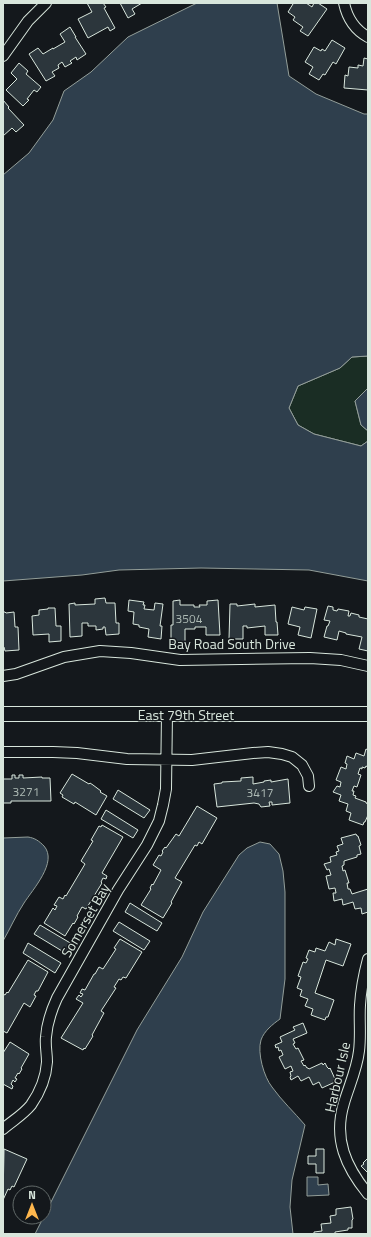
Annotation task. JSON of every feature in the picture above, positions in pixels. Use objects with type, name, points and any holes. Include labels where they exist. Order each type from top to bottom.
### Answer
[{"type":"street","points":[[3,56],[28,22],[46,3]]},
{"type":"street","points":[[344,3],[347,15],[353,24],[368,36]]},
{"type":"street","name":"Bay Road South Drive","points":[[3,676],[16,674],[64,657],[100,651],[131,653],[180,660],[310,658],[341,660],[368,666]]},
{"type":"street","name":"East 79th Street","points":[[3,714],[368,714]]},
{"type":"street","name":"Somerset Bay","points":[[3,1129],[27,1109],[39,1091],[43,1082],[46,1068],[47,1027],[57,998],[118,890],[155,831],[159,821],[164,800],[167,714]]},
{"type":"street","points":[[3,752],[71,753],[127,759],[166,760],[192,760],[268,752],[282,754],[292,758],[302,765],[308,776],[309,786]]},
{"type":"street","name":"Harbour Isle","points":[[368,959],[361,994],[356,1067],[342,1111],[340,1129],[347,1163],[354,1176],[368,1194]]},
{"type":"green space","points":[[368,356],[368,388],[355,401],[361,425],[368,431],[368,441],[361,446],[314,434],[298,425],[289,408],[298,386],[340,368],[352,357]]},
{"type":"water","points":[[197,3],[277,3],[289,76],[316,94],[364,114],[368,114],[368,356],[352,357],[340,368],[298,386],[289,408],[298,425],[314,434],[361,446],[368,441],[368,581],[309,570],[201,568],[119,570],[82,575],[3,581],[3,175],[29,153],[53,120],[64,91],[91,72],[128,37]]},
{"type":"water","points":[[368,388],[368,431],[361,425],[355,401]]},
{"type":"water","points":[[28,837],[37,840],[44,846],[48,852],[48,860],[43,875],[21,908],[3,941],[3,838]]},
{"type":"water","points":[[260,842],[270,844],[279,854],[283,871],[285,892],[285,979],[280,1019],[269,1028],[262,1037],[260,1051],[264,1071],[269,1083],[305,1125],[292,1180],[290,1207],[293,1234],[35,1234],[40,1225],[52,1225],[52,1200],[137,1030],[182,957],[203,912],[239,855],[247,848]]},
{"type":"water","points":[[307,1177],[318,1177],[318,1185],[328,1184],[329,1195],[307,1196]]},
{"type":"building","points":[[87,3],[103,3],[106,7],[104,8],[115,28],[110,31],[108,27],[88,38],[78,19],[92,12]]},
{"type":"building","points":[[120,3],[142,3],[132,9],[135,14],[128,18]]},
{"type":"building","points":[[291,3],[306,3],[312,7],[314,3],[318,3],[327,9],[308,36],[300,31],[303,27],[293,20],[295,17],[288,12],[293,4]]},
{"type":"building","points":[[70,27],[86,54],[77,60],[76,57],[70,61],[72,63],[65,67],[62,62],[58,65],[59,68],[52,72],[55,76],[46,81],[29,54],[38,48],[43,54],[65,42],[60,34]]},
{"type":"building","points":[[332,40],[345,48],[336,64],[333,62],[325,75],[323,74],[319,80],[309,74],[313,67],[305,62],[314,47],[321,51],[322,49],[325,51]]},
{"type":"building","points":[[364,58],[368,59],[368,90],[344,88],[345,75],[348,76],[349,67],[358,68],[358,65],[363,66]]},
{"type":"building","points":[[19,63],[28,71],[26,74],[41,87],[37,92],[34,90],[27,99],[29,100],[23,106],[6,90],[17,79],[11,73]]},
{"type":"building","points":[[3,100],[9,107],[8,108],[24,125],[16,132],[12,128],[3,136]]},
{"type":"building","points":[[105,598],[106,603],[115,603],[116,623],[119,623],[119,634],[106,635],[105,627],[103,627],[103,629],[96,630],[96,626],[88,626],[88,623],[82,623],[82,636],[70,637],[69,604],[95,604],[95,599]]},
{"type":"building","points":[[129,600],[144,602],[144,609],[154,610],[155,603],[163,604],[160,626],[162,626],[161,639],[148,637],[149,629],[133,624],[134,612],[128,611]]},
{"type":"building","points":[[180,600],[180,605],[194,605],[194,607],[200,607],[199,605],[207,605],[207,601],[218,600],[220,635],[206,635],[206,627],[195,627],[195,629],[185,629],[185,643],[171,643],[173,601]]},
{"type":"building","points":[[230,604],[237,604],[237,606],[255,604],[255,607],[275,605],[278,635],[265,635],[265,626],[247,628],[247,626],[243,626],[243,639],[229,639]]},
{"type":"building","points":[[328,606],[333,607],[333,610],[337,611],[338,609],[349,611],[348,616],[350,616],[351,613],[368,619],[368,651],[359,649],[362,637],[339,631],[337,640],[324,637],[330,621],[324,620]]},
{"type":"building","points":[[292,607],[304,610],[305,607],[317,609],[311,638],[298,635],[300,627],[288,624]]},
{"type":"building","points":[[55,608],[56,626],[61,626],[61,641],[49,642],[49,634],[33,635],[32,616],[39,615],[39,610]]},
{"type":"building","points":[[3,612],[14,612],[15,627],[18,627],[19,650],[5,651],[3,647]]},
{"type":"building","points":[[366,749],[368,750],[368,767],[362,767],[362,769],[360,768],[358,774],[361,775],[357,787],[354,786],[352,791],[354,791],[353,795],[356,796],[355,798],[368,804],[368,815],[363,825],[349,820],[351,813],[346,811],[348,804],[339,801],[341,795],[333,792],[337,786],[340,787],[341,782],[336,780],[341,767],[346,769],[347,764],[345,763],[347,756],[354,759],[356,753],[364,756]]},
{"type":"building","points":[[72,774],[89,784],[90,783],[107,796],[96,815],[75,802],[74,804],[62,797],[63,795],[60,793]]},
{"type":"building","points":[[12,775],[15,775],[15,778],[19,778],[19,775],[23,775],[23,778],[50,778],[51,801],[11,801],[11,803],[3,803],[3,779],[12,779]]},
{"type":"building","points":[[253,777],[253,784],[271,780],[271,782],[288,779],[290,803],[272,805],[272,802],[269,802],[270,806],[261,807],[259,804],[254,803],[217,807],[214,784],[241,781],[241,778]]},
{"type":"building","points":[[118,790],[150,810],[144,818],[113,799]]},
{"type":"building","points":[[197,806],[217,818],[202,844],[199,842],[197,846],[195,845],[175,878],[182,882],[163,918],[141,905],[161,870],[153,865],[176,834],[179,836]]},
{"type":"building","points":[[106,810],[138,830],[133,838],[101,819]]},
{"type":"building","points":[[102,825],[123,837],[102,873],[107,876],[106,879],[103,878],[102,883],[86,909],[82,907],[74,924],[73,923],[65,936],[44,923],[53,908],[55,910],[57,906],[54,905],[59,897],[63,899],[65,895],[66,896],[85,864],[81,861],[93,841],[91,840],[99,826],[101,827]]},
{"type":"building","points":[[356,834],[361,845],[359,846],[361,854],[357,855],[357,857],[344,861],[344,865],[342,866],[343,871],[345,870],[349,883],[347,883],[348,889],[350,889],[352,894],[368,889],[368,912],[362,914],[361,908],[355,909],[353,902],[343,905],[342,899],[334,901],[333,893],[336,893],[335,888],[329,889],[326,876],[331,875],[329,869],[327,870],[324,864],[331,862],[330,857],[337,855],[336,852],[339,851],[337,846],[343,844],[341,838]]},
{"type":"building","points":[[130,903],[162,923],[157,931],[125,912]]},
{"type":"building","points":[[119,922],[150,941],[144,950],[113,931]]},
{"type":"building","points":[[40,925],[72,944],[67,954],[34,934]]},
{"type":"building","points":[[120,939],[142,952],[126,978],[123,977],[121,980],[119,979],[114,987],[116,988],[101,1011],[104,1013],[92,1035],[93,1036],[83,1050],[61,1038],[83,1003],[76,999],[79,995],[81,997],[83,994],[80,993],[82,989],[85,990],[99,967],[103,969],[116,949],[114,948]]},
{"type":"building","points":[[336,939],[351,944],[343,966],[326,960],[315,993],[334,1000],[328,1017],[326,1017],[325,1020],[311,1015],[313,1009],[305,1006],[308,999],[300,996],[302,990],[297,988],[301,977],[298,976],[303,962],[306,963],[308,959],[306,958],[309,950],[315,952],[316,948],[325,951],[329,942],[335,945]]},
{"type":"building","points":[[28,943],[61,963],[55,973],[23,953]]},
{"type":"building","points":[[28,960],[48,972],[38,991],[36,991],[34,995],[36,996],[30,1007],[24,1003],[7,1033],[3,1031],[3,994],[5,995],[7,992],[8,993]]},
{"type":"building","points":[[303,1023],[307,1033],[293,1039],[295,1043],[293,1044],[296,1049],[298,1048],[304,1060],[301,1061],[307,1068],[309,1069],[325,1063],[329,1069],[330,1068],[335,1082],[322,1088],[319,1082],[313,1085],[309,1077],[301,1081],[298,1076],[291,1080],[290,1072],[293,1071],[291,1066],[285,1069],[279,1057],[283,1055],[281,1050],[279,1051],[278,1047],[276,1048],[275,1045],[282,1042],[280,1037],[295,1030],[293,1027]]},
{"type":"building","points":[[10,1042],[29,1054],[21,1068],[22,1069],[15,1078],[17,1079],[15,1082],[13,1080],[11,1084],[13,1086],[12,1089],[3,1084],[3,1053]]},
{"type":"building","points":[[4,1149],[27,1159],[15,1185],[12,1185],[10,1190],[8,1189],[3,1200]]},
{"type":"building","points":[[316,1149],[324,1149],[324,1173],[316,1173],[316,1164],[308,1164],[308,1156],[316,1156]]},
{"type":"building","points":[[368,1158],[368,1173],[361,1166]]},
{"type":"building","points":[[351,1207],[353,1219],[352,1228],[335,1232],[335,1234],[314,1234],[314,1232],[322,1231],[321,1224],[331,1223],[330,1216],[336,1215],[336,1209]]}]
